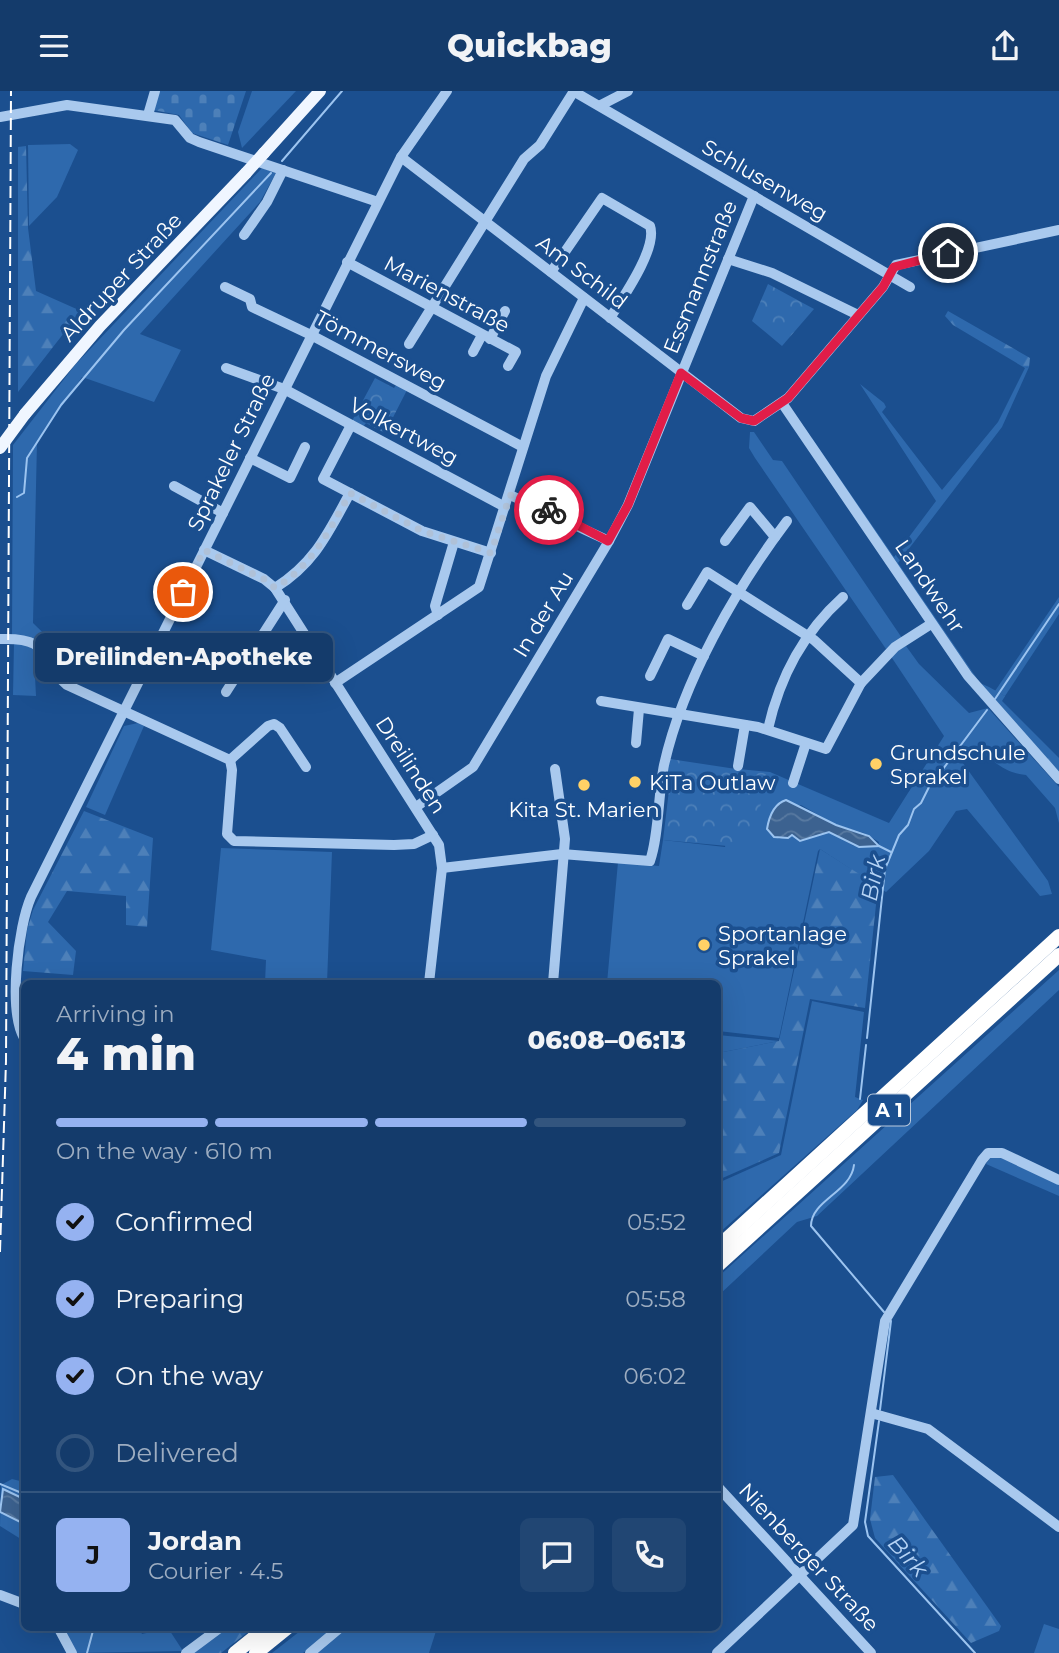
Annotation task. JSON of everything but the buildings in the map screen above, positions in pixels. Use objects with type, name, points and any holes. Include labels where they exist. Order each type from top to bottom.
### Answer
[{"type":"highway","name":"A 1","points":[[721,1244],[1059,936]]},
{"type":"highway","name":"A 1","points":[[721,1262],[1059,955]]},
{"type":"highway","points":[[235,1653],[262,1631]]},
{"type":"highway","points":[[256,1653],[283,1631]]},
{"type":"main road","name":"Aldruper Straße","points":[[0,448],[25,414],[100,326],[320,91]]},
{"type":"street","points":[[148,115],[155,91]]},
{"type":"street","name":"Sprakeler Straße","points":[[21,1029],[17,995],[19,940],[26,908],[401,157],[447,91]]},
{"type":"street","points":[[408,344],[524,159],[540,145],[574,91]]},
{"type":"street","name":"Schlusenweg","points":[[574,91],[910,287]]},
{"type":"street","points":[[601,106],[628,91]]},
{"type":"street","points":[[0,117],[67,105],[175,120],[190,138],[199,142],[378,202]]},
{"type":"street","name":"Am Schild","points":[[401,157],[741,418],[754,421],[782,403]]},
{"type":"street","points":[[244,235],[283,170]]},
{"type":"street","name":"Essmannstraße","points":[[681,373],[754,196]]},
{"type":"street","points":[[551,272],[602,198],[650,226],[652,236],[639,271],[610,318]]},
{"type":"street","points":[[782,403],[900,263],[1059,230]]},
{"type":"street","points":[[728,259],[772,273],[858,315]]},
{"type":"street","name":"Marienstraße","points":[[347,262],[516,352],[508,366]]},
{"type":"street","name":"Tömmersweg","points":[[225,286],[250,299],[252,307],[311,335],[523,447]]},
{"type":"street","points":[[335,683],[475,592],[491,553],[555,352],[584,298]]},
{"type":"street","points":[[473,352],[505,311]]},
{"type":"street","name":"Volkertweg","points":[[226,367],[284,389],[505,507]]},
{"type":"street","name":"In der Au","points":[[416,807],[473,767],[628,505],[681,373]]},
{"type":"street","name":"Landwehr","points":[[782,403],[975,685],[1059,779]]},
{"type":"street","points":[[351,425],[323,479],[422,531],[491,553]]},
{"type":"street","points":[[250,458],[290,478],[305,447]]},
{"type":"street","points":[[174,487],[223,513]]},
{"type":"street","points":[[275,588],[303,569],[326,538],[350,493]]},
{"type":"street","points":[[510,495],[608,541]]},
{"type":"street","points":[[725,541],[750,507],[775,537]]},
{"type":"street","points":[[442,868],[562,854],[646,862],[651,859],[664,765],[679,715],[704,656],[787,521]]},
{"type":"street","points":[[438,615],[435,606],[454,542]]},
{"type":"street","name":"Dreilinden","points":[[204,550],[264,579],[285,600],[433,835],[442,853],[442,868],[429,980]]},
{"type":"street","points":[[687,605],[708,572],[807,635],[861,683]]},
{"type":"street","points":[[768,729],[779,688],[807,635],[843,597]]},
{"type":"street","points":[[226,692],[285,600]]},
{"type":"street","points":[[601,701],[768,729],[823,749],[828,748],[861,683],[895,647],[931,624]]},
{"type":"street","points":[[0,639],[23,639],[35,644],[66,685],[218,752],[230,760],[232,770],[227,834],[234,841],[394,845],[414,844],[433,835]]},
{"type":"street","points":[[650,676],[668,639],[704,656]]},
{"type":"street","points":[[636,743],[639,709]]},
{"type":"street","points":[[230,760],[268,726],[274,724],[280,728],[306,767]]},
{"type":"street","points":[[738,766],[746,725]]},
{"type":"street","points":[[793,783],[806,743]]},
{"type":"street","points":[[553,980],[563,887],[564,825],[555,769]]},
{"type":"street","points":[[717,1653],[853,1525],[873,1414],[885,1321],[982,1160],[988,1153],[1002,1153],[1059,1180]]},
{"type":"street","points":[[873,1414],[928,1429],[1059,1527]]},
{"type":"street","name":"Nienberger Straße","points":[[721,1490],[871,1653]]},
{"type":"street","points":[[0,1595],[21,1603]]},
{"type":"street","points":[[60,1631],[72,1653]]},
{"type":"street","points":[[186,1653],[216,1631]]},
{"type":"street","points":[[310,1653],[336,1631]]},
{"type":"green space","points":[[159,91],[246,91],[228,145],[192,133],[179,115],[153,110]]},
{"type":"green space","points":[[252,91],[296,91],[242,148],[238,132]]},
{"type":"green space","points":[[70,144],[78,150],[57,197],[29,226],[28,145]]},
{"type":"green space","points":[[26,146],[28,228],[36,291],[81,311],[18,392],[18,147]]},
{"type":"green space","points":[[262,168],[276,173],[260,202],[140,334],[181,350],[154,402],[82,377],[37,442],[33,623],[78,667],[70,683],[58,671],[43,645],[12,636],[13,445],[75,365]]},
{"type":"green space","points":[[768,284],[814,309],[782,346],[752,321]]},
{"type":"green space","points":[[948,311],[1030,358],[1029,367],[1025,368],[953,325],[945,316]]},
{"type":"green space","points":[[1029,367],[1002,427],[898,563],[980,683],[989,687],[990,699],[811,440],[812,438],[894,557],[936,501],[860,384],[884,403],[886,407],[882,412],[942,490],[998,422],[1025,368]]},
{"type":"green space","points":[[375,378],[394,388],[397,384],[407,390],[385,433],[366,423],[363,427],[352,421]]},
{"type":"green space","points":[[750,432],[754,432],[773,460],[782,461],[902,638],[886,649],[755,458],[749,448]]},
{"type":"green space","points":[[1059,597],[1059,614],[1005,696],[995,691]]},
{"type":"green space","points":[[14,642],[34,647],[53,675],[35,676],[36,696],[13,695]]},
{"type":"green space","points":[[906,646],[919,664],[969,713],[988,708],[1059,787],[1059,823],[1055,808],[1026,775],[1005,769],[975,749],[960,759],[1048,881],[1052,894],[1040,896],[967,809],[956,811],[929,851],[886,892],[820,849],[818,851],[779,1038],[721,1031],[721,980],[607,980],[618,862],[659,866],[663,840],[725,847],[739,769],[770,772],[889,823],[944,736],[890,655]],"holes":[[[801,805],[836,825],[864,833],[879,842],[878,847],[854,846],[829,832],[815,837],[792,835],[779,839],[767,826],[771,814]]]},
{"type":"green space","points":[[989,687],[1005,696],[1002,701],[1059,758],[1059,775],[987,690]]},
{"type":"green space","points":[[138,723],[144,726],[105,815],[86,807],[124,726]]},
{"type":"green space","points":[[670,759],[769,774],[749,848],[663,840],[670,782],[666,780]]},
{"type":"green space","points":[[84,811],[153,838],[147,927],[126,925],[126,896],[67,891],[48,922],[76,951],[73,975],[23,971],[27,930],[33,910]]},
{"type":"green space","points":[[221,848],[332,852],[327,980],[265,980],[266,960],[211,950]]},
{"type":"green space","points":[[820,849],[878,886],[865,1008],[810,999],[779,1153],[721,1179],[721,1052],[779,1041]]},
{"type":"green space","points":[[1059,970],[1059,990],[817,1216],[797,1222],[721,1293],[721,1274]]},
{"type":"green space","points":[[812,1001],[864,1012],[855,1097],[863,1100],[857,1110],[721,1231],[721,1182],[781,1155]]},
{"type":"green space","points":[[721,1035],[779,1041],[721,1052]]},
{"type":"green space","points":[[993,1154],[1059,1184],[1059,1196],[986,1164]]},
{"type":"green space","points":[[893,1475],[1001,1626],[999,1631],[971,1643],[875,1538],[870,1519],[875,1477]]},
{"type":"green space","points":[[12,1479],[21,1481],[21,1539],[0,1526],[1,1485]]},
{"type":"green space","points":[[1044,1624],[1059,1629],[1059,1653],[1034,1653]]},
{"type":"green space","points":[[63,1631],[140,1631],[142,1634],[170,1631],[183,1651],[76,1653]]},
{"type":"green space","points":[[221,1631],[249,1631],[221,1653],[192,1653]]},
{"type":"green space","points":[[300,1631],[331,1631],[303,1653],[272,1653]]},
{"type":"green space","points":[[341,1631],[436,1631],[429,1653],[314,1653]]},
{"type":"water","points":[[786,800],[836,825],[869,836],[879,846],[859,847],[829,832],[800,841],[792,835],[788,838],[774,837],[767,829],[769,820],[772,811]]},
{"type":"water","points":[[3,1489],[21,1498],[21,1522],[0,1512]]},
{"type":"waterway","points":[[282,161],[342,91]]},
{"type":"waterway","points":[[17,497],[24,493],[27,458],[61,405],[124,330],[271,173]]},
{"type":"waterway","name":"Birk","points":[[995,699],[1059,604]]},
{"type":"waterway","name":"Birk","points":[[867,1038],[885,869],[899,835],[908,825],[914,809],[921,803],[934,777],[940,773],[987,710]]},
{"type":"waterway","points":[[879,846],[891,852]]},
{"type":"waterway","name":"Birk","points":[[860,1099],[866,1045]]},
{"type":"waterway","name":"Birk","points":[[854,1165],[846,1182],[817,1209],[811,1226],[884,1312]]},
{"type":"waterway","name":"Birk","points":[[880,1410],[891,1321]]},
{"type":"waterway","name":"Birk","points":[[879,1421],[865,1522],[868,1536],[975,1653]]},
{"type":"waterway","name":"Birk","points":[[0,1484],[21,1493]]},
{"type":"waterway","name":"Birk","points":[[87,1653],[93,1631]]},
{"type":"railway","points":[[0,1252],[6,1061],[11,91]]},
{"type":"way so far","points":[[183,592],[204,550],[264,579],[275,588],[303,569],[326,538],[350,493],[422,531],[491,553],[510,495],[549,510]]},
{"type":"place","name":"Dreilinden-Apotheke","points":[[183,592]]},
{"type":"place","name":"Grundschule Sprakel","points":[[876,764]]},
{"type":"place","name":"KiTa Outlaw","points":[[635,782]]},
{"type":"place","name":"Kita St. Marien","points":[[584,785]]},
{"type":"place","name":"Sportanlage Sprakel","points":[[704,945]]},
{"type":"route","points":[[549,510],[594,531],[608,541],[628,505],[681,373],[746,421],[759,419],[788,398],[883,287],[894,267],[900,263],[948,253]]}]
